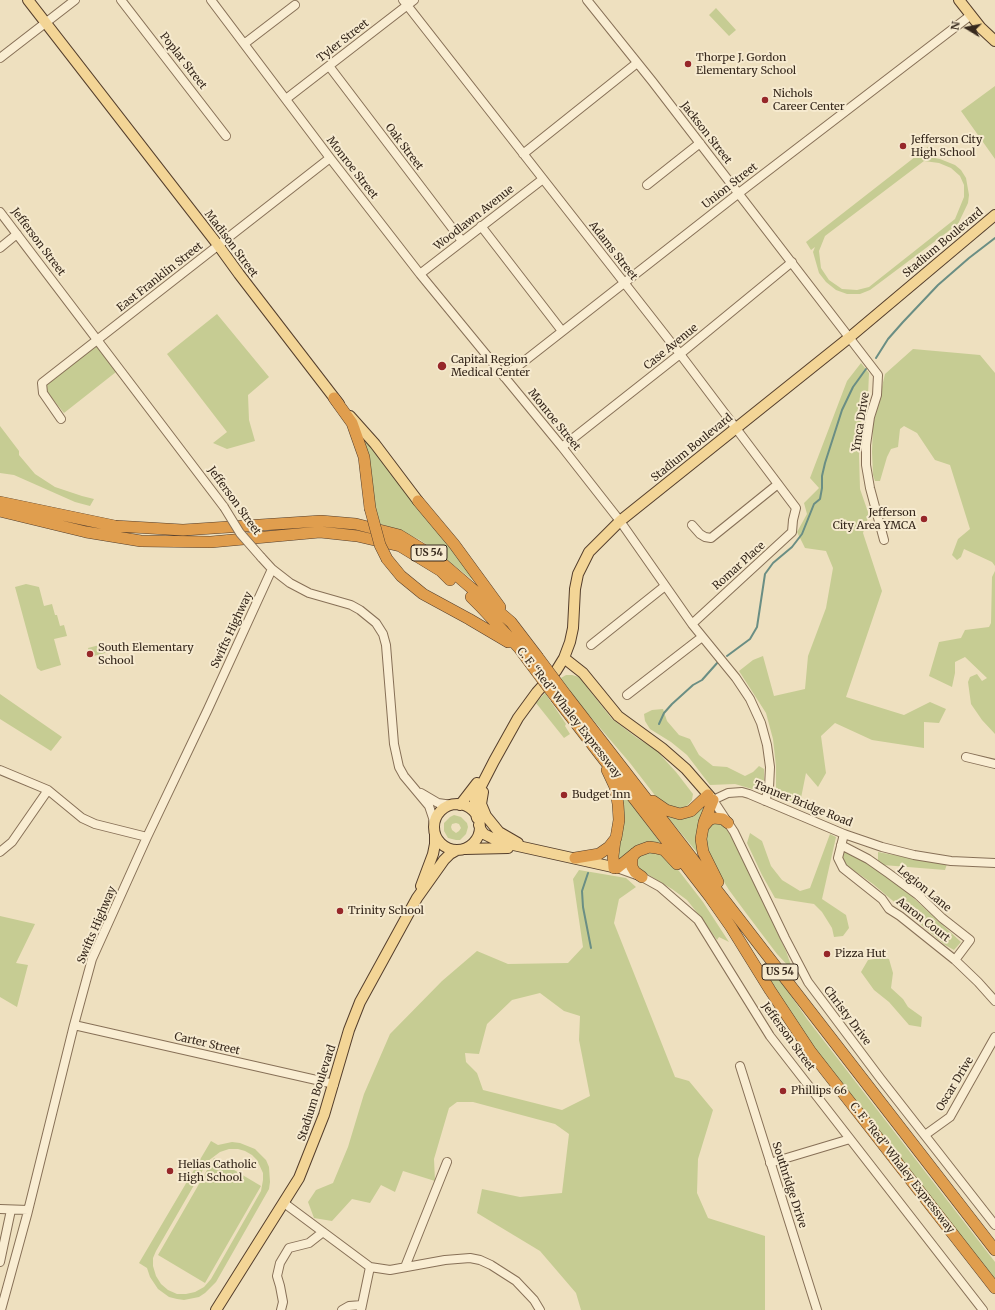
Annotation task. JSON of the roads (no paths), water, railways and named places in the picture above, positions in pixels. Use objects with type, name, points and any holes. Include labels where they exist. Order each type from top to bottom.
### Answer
[{"type":"highway","points":[[334,398],[352,423],[364,458],[370,508],[380,545],[387,558],[401,576],[423,594],[470,619],[519,648]]},
{"type":"highway","points":[[418,501],[454,544],[511,622]]},
{"type":"highway","name":"C. F. “Red” Whaley Expressway","points":[[0,502],[114,526],[168,530],[321,521],[356,524],[399,535],[435,557],[511,622],[533,660],[641,792],[995,1250]]},
{"type":"highway","name":"C. F. “Red” Whaley Expressway","points":[[0,511],[86,532],[141,540],[211,542],[320,532],[357,536],[400,546],[441,571],[480,606],[519,648],[533,660]]},
{"type":"highway","name":"C. F. “Red” Whaley Expressway","points":[[562,697],[593,745],[710,897],[812,1052],[995,1288]]},
{"type":"highway","points":[[593,745],[610,776],[617,795],[619,820],[613,856],[616,868],[642,849],[649,847],[664,850],[710,897]]},
{"type":"highway","points":[[641,792],[666,810],[680,814],[691,811],[710,798]]},
{"type":"highway","points":[[710,798],[702,830],[701,839],[703,852],[710,869],[739,919]]},
{"type":"highway","points":[[702,830],[705,824],[714,818],[723,819],[728,823]]},
{"type":"highway","points":[[575,858],[600,854],[609,847],[616,838]]},
{"type":"highway","points":[[635,853],[632,858],[632,867],[635,872],[642,877]]},
{"type":"main road","name":"Madison Street","points":[[28,0],[218,245],[243,280],[334,398],[375,444],[418,501]]},
{"type":"main road","points":[[959,0],[984,31],[995,41]]},
{"type":"main road","name":"Stadium Boulevard","points":[[494,761],[518,718],[537,692],[556,671],[564,658],[573,628],[575,589],[578,574],[589,552],[620,521],[850,338],[995,215]]},
{"type":"main road","points":[[564,658],[583,673],[618,716],[662,748],[686,769],[710,798]]},
{"type":"main road","points":[[494,761],[476,796],[474,806],[481,830],[491,839],[528,849]]},
{"type":"main road","points":[[456,805],[494,761]]},
{"type":"main road","points":[[488,773],[482,796],[481,804],[483,811],[499,832],[528,849]]},
{"type":"main road","points":[[456,805],[467,807],[473,811],[478,821],[479,832],[476,839],[471,845],[450,854],[444,860],[417,898],[433,854],[435,844],[434,830],[439,812],[445,807],[456,805]]},
{"type":"main road","points":[[434,830],[438,840],[443,846],[450,849],[528,849]]},
{"type":"main road","name":"Jefferson Street","points":[[528,849],[616,868]]},
{"type":"main road","name":"Stadium Boulevard","points":[[216,1310],[299,1178],[324,1115],[349,1030],[360,1002],[417,898]]},
{"type":"street","points":[[0,58],[75,0]]},
{"type":"street","name":"Poplar Street","points":[[121,0],[226,136]]},
{"type":"street","name":"Monroe Street","points":[[211,0],[330,158],[420,274],[620,521],[692,624],[736,678],[750,699],[761,723],[767,745],[770,767],[769,788],[765,801]]},
{"type":"street","name":"Tyler Street","points":[[286,99],[329,66],[405,3],[414,0]]},
{"type":"street","name":"Jackson Street","points":[[587,0],[700,143],[850,338]]},
{"type":"street","name":"Adams Street","points":[[405,3],[680,354],[735,429],[778,484],[796,508],[793,520]]},
{"type":"street","points":[[244,44],[295,5]]},
{"type":"street","name":"Union Street","points":[[504,376],[738,193],[971,15]]},
{"type":"street","points":[[523,154],[637,63]]},
{"type":"street","name":"Oak Street","points":[[329,66],[462,241]]},
{"type":"street","points":[[647,185],[700,143]]},
{"type":"street","name":"East Franklin Street","points":[[61,419],[43,393],[41,388],[42,383],[330,158]]},
{"type":"street","name":"Woodlawn Avenue","points":[[420,274],[543,179]]},
{"type":"street","name":"Jefferson Street","points":[[0,212],[224,507],[240,533],[261,557],[272,569],[290,583],[310,593],[351,605],[364,612],[376,623],[383,634],[386,645],[394,744],[399,767],[404,776],[429,806],[433,818],[434,830]]},
{"type":"street","points":[[481,226],[562,331]]},
{"type":"street","points":[[0,248],[17,234]]},
{"type":"street","name":"Case Avenue","points":[[562,448],[792,262]]},
{"type":"street","name":"Ymca Drive","points":[[850,338],[878,375],[876,395],[870,417],[866,445],[866,465],[870,488],[884,540]]},
{"type":"street","points":[[692,525],[700,534],[711,538],[778,484]]},
{"type":"street","name":"Romar Place","points":[[692,624],[792,532],[793,520]]},
{"type":"street","name":"Swifts Highway","points":[[1,1310],[92,959],[272,569]]},
{"type":"street","points":[[591,645],[665,586]]},
{"type":"street","points":[[627,695],[702,637]]},
{"type":"street","points":[[966,757],[995,764]]},
{"type":"street","points":[[0,770],[48,790],[82,818],[95,824],[147,837]]},
{"type":"street","points":[[415,789],[438,803],[456,805]]},
{"type":"street","points":[[0,852],[12,842],[48,790]]},
{"type":"street","name":"Tanner Bridge Road","points":[[710,798],[734,792],[749,794],[844,834],[882,847],[914,855],[951,861],[995,863]]},
{"type":"street","name":"Christy Drive","points":[[710,798],[734,832],[808,982],[995,1225]]},
{"type":"street","name":"Aaron Court","points":[[844,834],[838,858],[843,868],[882,899],[889,909],[955,960],[995,1001]]},
{"type":"street","name":"Legion Lane","points":[[841,845],[868,859],[918,895],[942,918],[970,940],[955,960]]},
{"type":"street","name":"Jefferson Street","points":[[616,868],[642,877],[660,887],[698,920],[770,1036],[983,1310]]},
{"type":"street","name":"Carter Street","points":[[74,1025],[334,1084]]},
{"type":"street","name":"Oscar Drive","points":[[925,1135],[950,1117],[995,1037]]},
{"type":"street","name":"Southridge Drive","points":[[740,1066],[817,1310]]},
{"type":"street","points":[[770,1163],[850,1139]]},
{"type":"street","points":[[405,1267],[447,1162]]},
{"type":"street","points":[[284,1204],[370,1267],[390,1270],[445,1260],[470,1258],[480,1260],[492,1265],[516,1281],[534,1300],[540,1310]]},
{"type":"street","points":[[0,1209],[28,1210]]},
{"type":"street","points":[[0,1262],[11,1210]]},
{"type":"street","points":[[281,1310],[283,1302],[277,1276],[280,1263],[290,1248],[309,1243],[323,1232]]},
{"type":"street","points":[[342,1310],[349,1306],[362,1307],[370,1267]]},
{"type":"waterway","points":[[876,358],[888,339],[938,285],[995,238]]},
{"type":"waterway","points":[[727,656],[750,639],[757,627],[765,574],[773,563],[792,547],[802,534],[814,504],[820,499],[825,463],[842,410],[853,387],[866,369]]},
{"type":"waterway","points":[[659,724],[664,713],[672,704],[693,685],[702,680],[718,662]]},
{"type":"waterway","points":[[588,873],[582,891],[583,907],[591,948]]},
{"type":"place","name":"Thorpe J. Gordon Elementary School","points":[[688,64]]},
{"type":"place","name":"Nichols Career Center","points":[[765,100]]},
{"type":"place","name":"Jefferson City High School","points":[[903,146]]},
{"type":"place","name":"Capital Region Medical Center","points":[[442,366]]},
{"type":"place","name":"Jefferson City Area YMCA","points":[[924,519]]},
{"type":"place","name":"South Elementary School","points":[[90,654]]},
{"type":"place","name":"Budget Inn","points":[[564,795]]},
{"type":"place","name":"Trinity School","points":[[340,911]]},
{"type":"place","name":"Pizza Hut","points":[[827,954]]},
{"type":"place","name":"Phillips 66","points":[[783,1091]]},
{"type":"place","name":"Helias Catholic High School","points":[[170,1171]]}]
